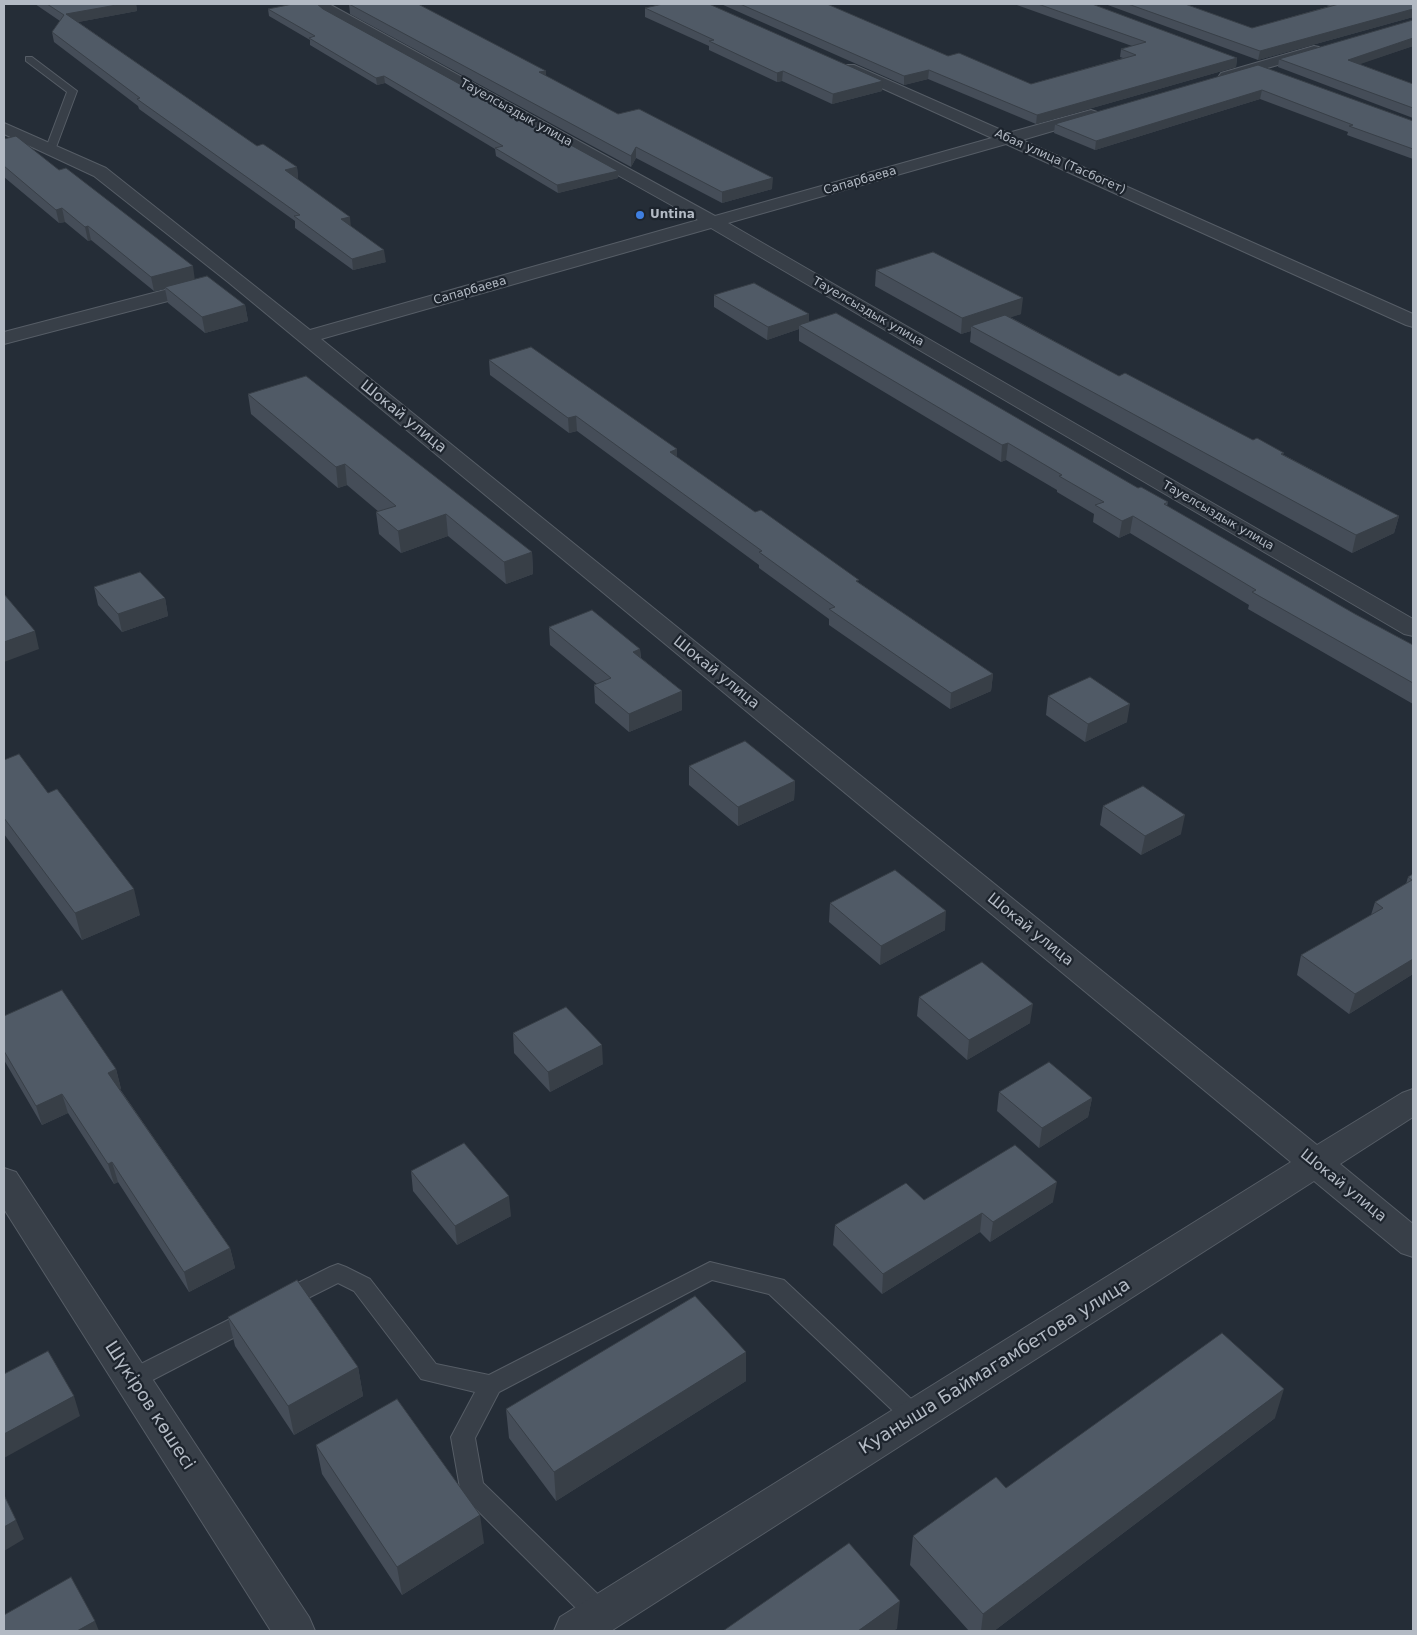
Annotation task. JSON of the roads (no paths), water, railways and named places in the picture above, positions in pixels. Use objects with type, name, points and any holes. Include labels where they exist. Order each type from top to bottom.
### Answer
[{"type":"street","points":[[324,7],[354,7]]},
{"type":"street","name":"Тауелсыздык улица","points":[[324,7],[714,222],[1413,630]]},
{"type":"street","points":[[1209,81],[1331,46]]},
{"type":"street","points":[[1230,57],[1285,77]]},
{"type":"street","name":"Абая улица (Тасбогет)","points":[[831,60],[1413,321]]},
{"type":"street","name":"Сапарбаева","points":[[306,337],[1104,111]]},
{"type":"street","name":"Шокай улица","points":[[4,128],[100,172],[235,278],[1413,1243]]},
{"type":"street","points":[[4,338],[235,278]]},
{"type":"street","name":"Куаныша Баймагамбетова улица","points":[[588,1623],[1413,1101]]},
{"type":"street","name":"Шүкіров көшесі","points":[[4,1181],[294,1631]]},
{"type":"lane","points":[[29,59],[72,91],[51,148]]},
{"type":"lane","points":[[588,1623],[472,1488],[463,1437],[491,1385],[710,1271],[776,1286],[915,1417]]},
{"type":"lane","points":[[131,1380],[338,1273],[362,1286],[429,1372],[491,1385]]},
{"type":"place","name":"Untina","points":[[640,215]]}]
